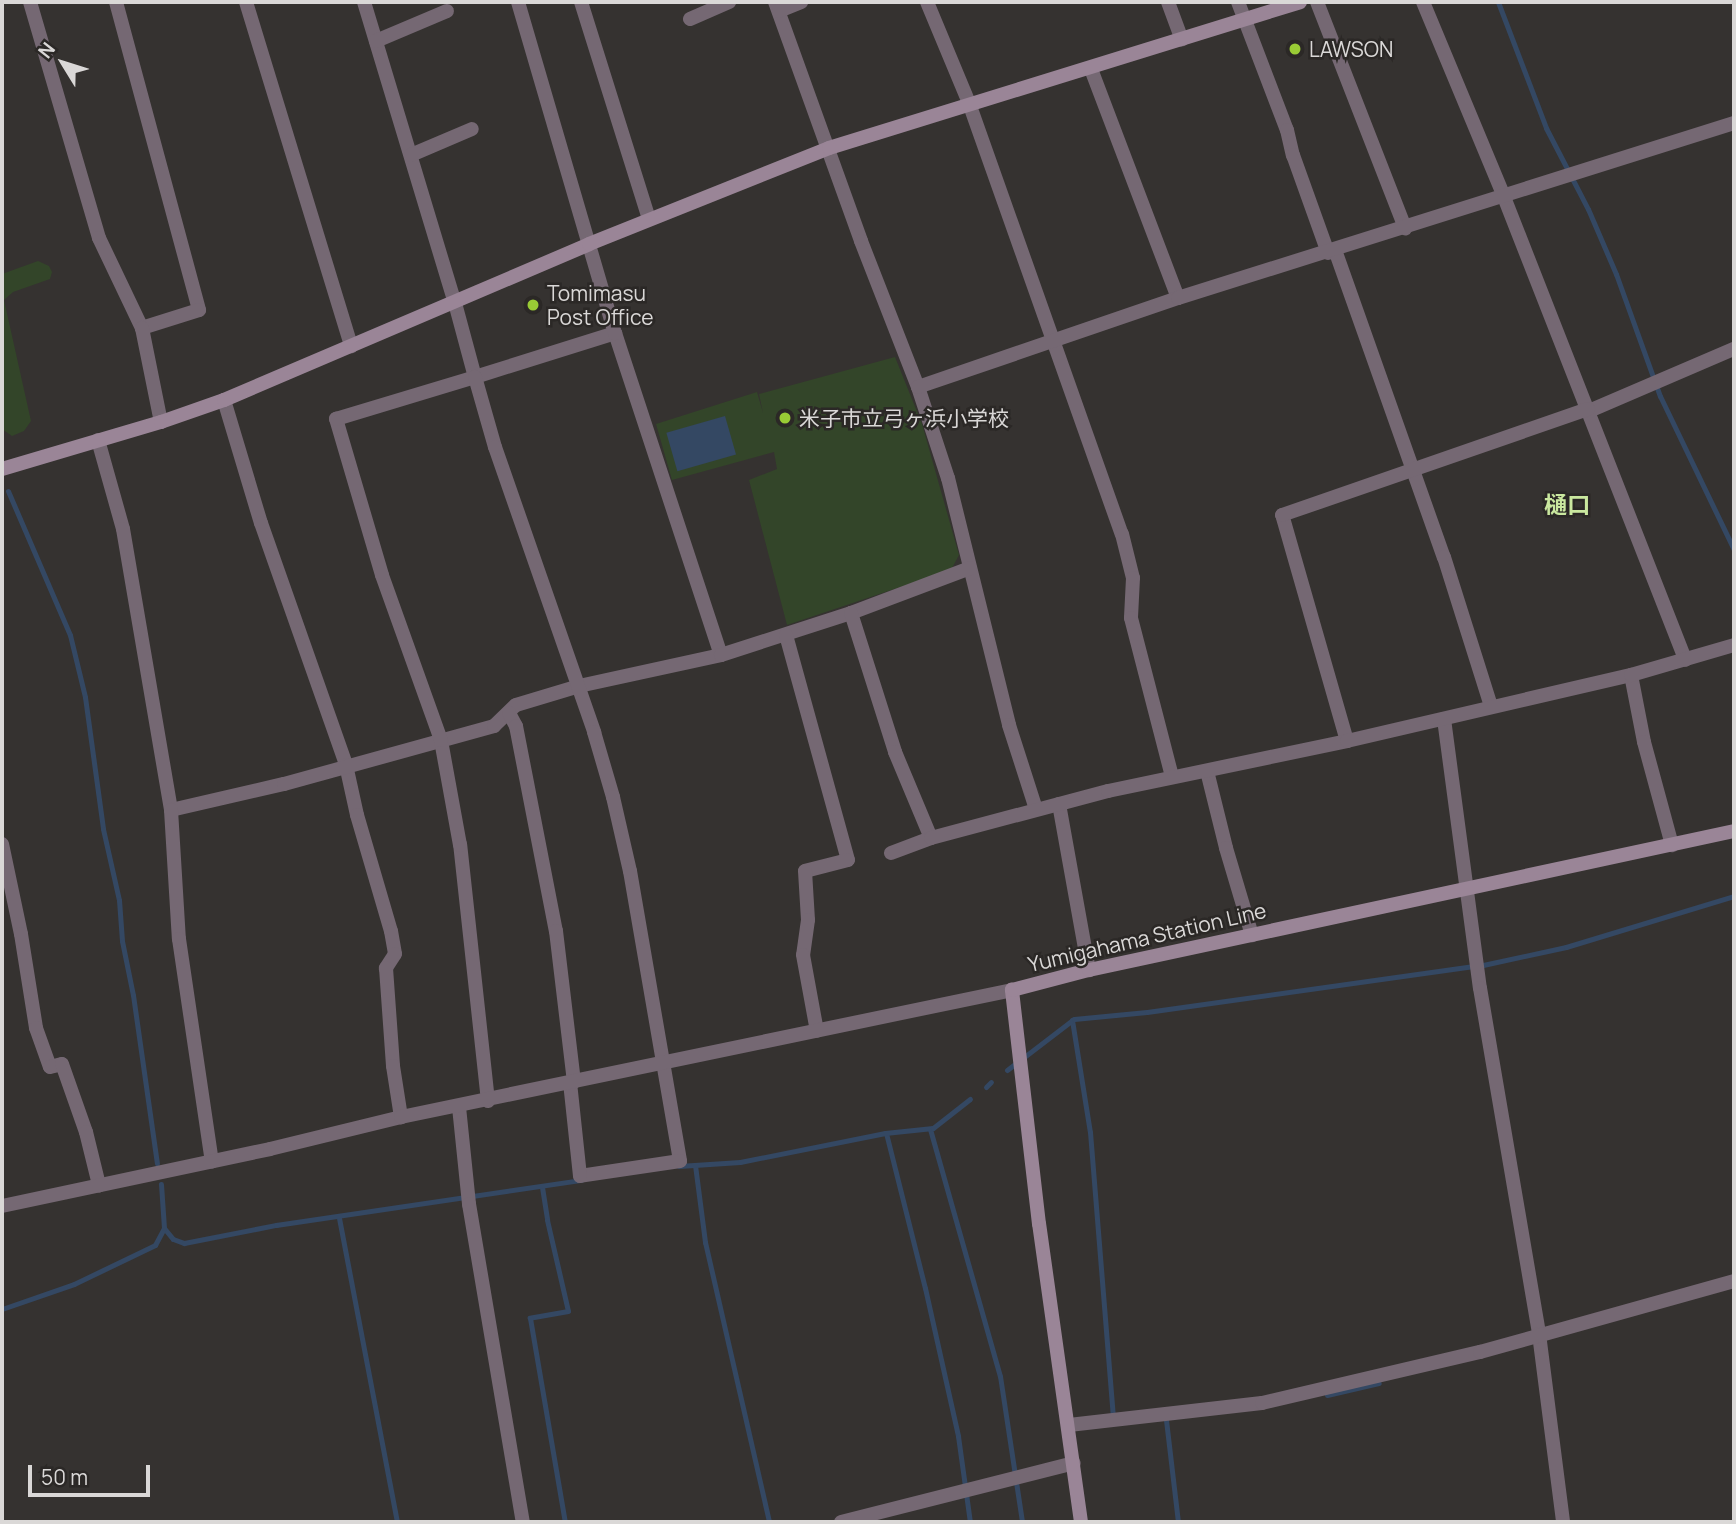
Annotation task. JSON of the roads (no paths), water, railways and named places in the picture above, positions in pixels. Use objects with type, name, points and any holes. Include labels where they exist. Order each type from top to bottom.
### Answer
[{"type":"street","points":[[30,2],[99,238],[142,328],[161,422]]},
{"type":"street","points":[[116,2],[199,310],[142,328]]},
{"type":"street","points":[[246,2],[351,346]]},
{"type":"street","points":[[364,2],[455,303],[495,447],[579,686],[613,797],[630,871],[680,1161],[580,1176],[556,931],[516,726],[509,713]]},
{"type":"street","points":[[518,2],[615,333],[721,655]]},
{"type":"street","points":[[581,2],[649,219]]},
{"type":"street","points":[[690,19],[729,2]]},
{"type":"street","points":[[801,2],[777,6],[830,148],[861,241],[918,387],[948,478],[1009,725],[1036,809]]},
{"type":"street","points":[[927,2],[969,103],[1056,341],[1122,534],[1133,578],[1131,618],[1172,777]]},
{"type":"street","points":[[1168,2],[1182,40]]},
{"type":"street","points":[[1238,2],[1413,470],[1491,706]]},
{"type":"street","points":[[2,469],[161,422],[224,400],[649,219],[830,148],[1300,2]]},
{"type":"street","points":[[1317,2],[1405,228]]},
{"type":"street","points":[[1423,2],[1589,410],[1685,660]]},
{"type":"street","points":[[376,41],[447,11]]},
{"type":"street","points":[[1091,69],[1178,299]]},
{"type":"street","points":[[918,387],[1178,299],[1734,123]]},
{"type":"street","points":[[411,155],[472,129]]},
{"type":"street","points":[[488,1101],[460,845],[441,740],[382,575],[336,419],[615,333]]},
{"type":"street","points":[[1347,741],[1282,515],[1589,410],[1734,349]]},
{"type":"street","points":[[224,400],[261,523],[346,765],[395,954],[386,968],[393,1066],[401,1117]]},
{"type":"street","points":[[98,440],[123,529],[171,810],[179,939],[212,1162]]},
{"type":"street","points":[[171,810],[284,784],[494,726],[516,705],[579,686],[721,655],[851,613],[970,568]]},
{"type":"street","points":[[851,613],[895,752],[931,838]]},
{"type":"street","points":[[786,635],[848,860],[805,871],[808,920],[803,955],[817,1031]]},
{"type":"street","points":[[891,853],[931,838],[1036,809],[1444,719],[1631,675],[1734,645]]},
{"type":"street","points":[[1631,675],[1644,743],[1672,845]]},
{"type":"street","points":[[1444,719],[1480,988],[1539,1334],[1563,1522]]},
{"type":"street","points":[[1207,771],[1226,848],[1252,934]]},
{"type":"street","points":[[1059,804],[1089,970]]},
{"type":"street","name":"Yumigahama Station Line","points":[[1081,1522],[1037,1210],[1012,990],[1252,934],[1734,831]]},
{"type":"street","points":[[2,844],[21,934],[36,1028],[50,1068],[62,1065],[86,1132],[99,1185]]},
{"type":"street","points":[[2,1206],[212,1162],[401,1117],[1012,990]]},
{"type":"street","points":[[459,1107],[473,1230],[523,1522]]},
{"type":"street","points":[[1069,1424],[1262,1402],[1480,1352],[1734,1282]]},
{"type":"street","points":[[841,1522],[1074,1463]]},
{"type":"water","points":[[725,416],[736,454],[677,471],[666,433]]},
{"type":"waterway","points":[[1498,2],[1546,128],[1588,209],[1616,274],[1660,396],[1734,550]]},
{"type":"waterway","points":[[8,491],[70,635],[85,697],[103,829],[119,900],[122,941],[133,995],[157,1163]]},
{"type":"waterway","points":[[1007,1070],[1074,1019],[1147,1012],[1483,965],[1566,947],[1734,896]]},
{"type":"waterway","points":[[1072,1020],[1090,1132],[1113,1419]]},
{"type":"waterway","points":[[986,1087],[991,1082]]},
{"type":"waterway","points":[[679,1166],[740,1162],[885,1133],[933,1128],[970,1099]]},
{"type":"waterway","points":[[930,1129],[1000,1376],[1022,1522]]},
{"type":"waterway","points":[[886,1133],[925,1288],[958,1436],[970,1522]]},
{"type":"waterway","points":[[695,1165],[705,1242],[769,1522]]},
{"type":"waterway","points":[[164,1228],[173,1239],[184,1243],[276,1225],[582,1180]]},
{"type":"waterway","points":[[2,1309],[74,1284],[155,1245],[164,1228],[161,1184]]},
{"type":"waterway","points":[[542,1187],[568,1311],[530,1318],[565,1522]]},
{"type":"waterway","points":[[339,1218],[397,1522]]},
{"type":"waterway","points":[[1327,1395],[1379,1383]]},
{"type":"waterway","points":[[1166,1420],[1178,1522]]},
{"type":"place","name":"LAWSON","points":[[1295,49]]},
{"type":"place","name":"Tomimasu Post Office","points":[[533,305]]},
{"type":"place","name":"米子市立弓ヶ浜小学校","points":[[785,418]]},
{"type":"district","name":"樋口","points":[[1567,504]]}]
